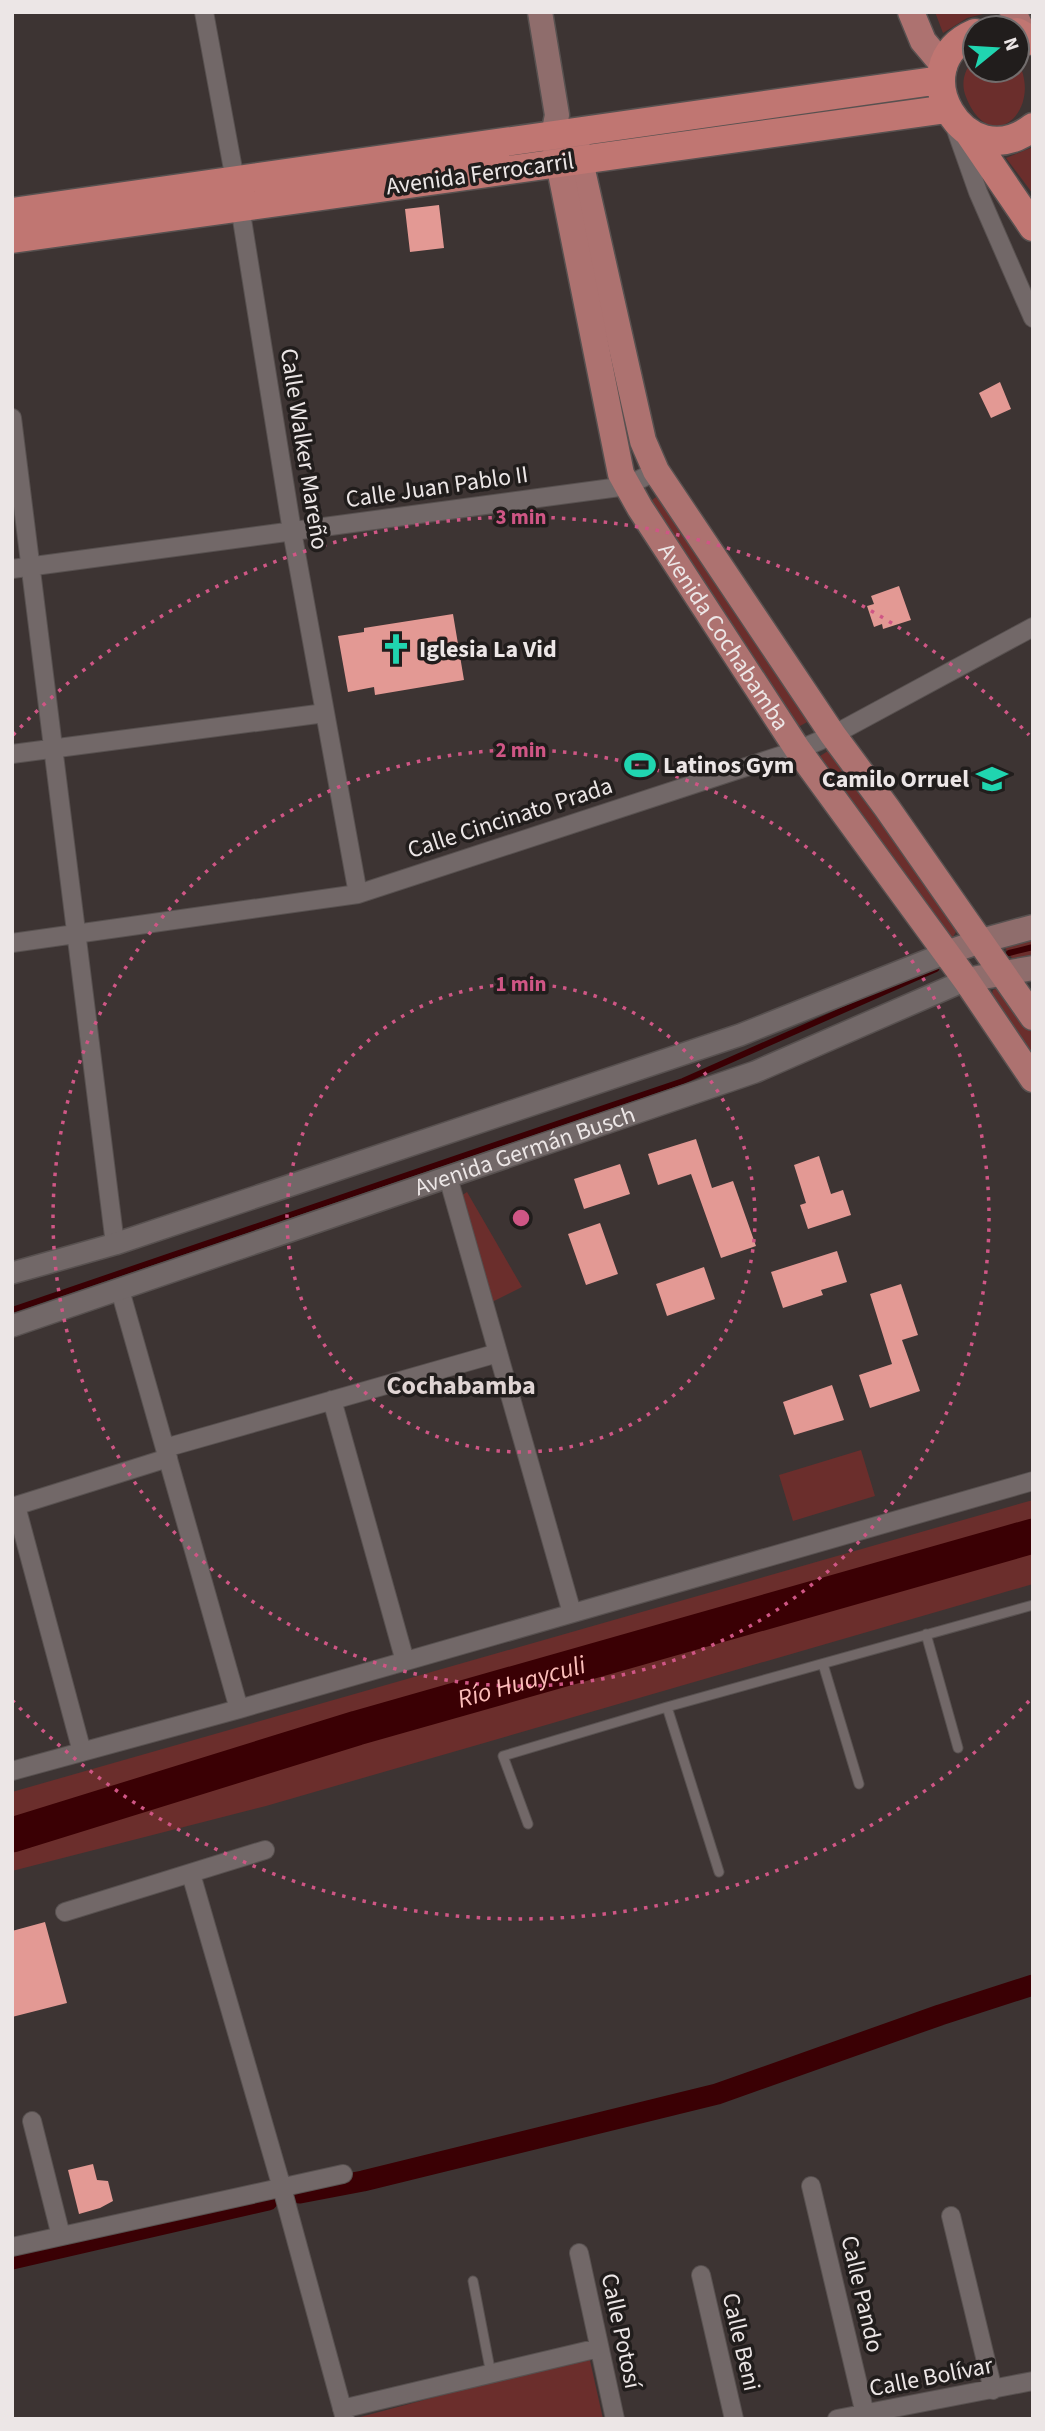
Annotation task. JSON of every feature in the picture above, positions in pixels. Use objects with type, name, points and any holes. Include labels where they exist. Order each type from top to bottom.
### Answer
[{"type":"highway","points":[[961,43],[954,48],[942,73],[942,94],[956,120],[1033,227]]},
{"type":"highway","name":"Avenida Ferrocarril","points":[[12,239],[561,128],[942,73]]},
{"type":"highway","name":"Avenida Ferrocarril","points":[[12,212],[237,194],[569,162],[956,120],[986,139],[1003,140],[1020,135],[1033,127]]},
{"type":"main road","points":[[540,12],[561,128]]},
{"type":"main road","points":[[911,12],[923,41],[942,73]]},
{"type":"main road","name":"Avenida Cochabamba","points":[[561,128],[643,440],[656,471],[833,735],[1033,1017]]},
{"type":"main road","name":"Avenida Cochabamba","points":[[569,162],[617,458],[627,486],[798,750],[966,980],[1033,1079]]},
{"type":"main road","name":"Avenida Germán Busch","points":[[946,953],[1033,927]]},
{"type":"main road","name":"Avenida Germán Busch","points":[[966,980],[1033,968]]},
{"type":"street","name":"Calle Walker Mareño","points":[[204,12],[237,194],[292,531],[358,894]]},
{"type":"street","points":[[956,120],[978,192],[1033,318]]},
{"type":"street","points":[[12,418],[115,1244]]},
{"type":"street","name":"Calle Juan Pablo II","points":[[12,569],[627,486],[656,471]]},
{"type":"street","name":"Calle Cincinato Prada","points":[[12,943],[358,894],[798,750],[833,735],[1033,627]]},
{"type":"street","points":[[12,754],[325,713]]},
{"type":"street","name":"Avenida Germán Busch","points":[[12,1273],[115,1244],[751,1031],[946,953]]},
{"type":"street","name":"Avenida Germán Busch","points":[[12,1326],[755,1072],[966,980]]},
{"type":"street","points":[[448,1177],[572,1613]]},
{"type":"street","points":[[120,1290],[239,1709]]},
{"type":"street","points":[[82,1752],[14,1507],[166,1453],[332,1400],[498,1353]]},
{"type":"street","points":[[332,1400],[405,1661]]},
{"type":"street","points":[[12,1771],[239,1709],[1033,1481]]},
{"type":"street","points":[[65,1912],[265,1850]]},
{"type":"street","points":[[191,1874],[282,2188],[343,2414],[600,2348]]},
{"type":"street","points":[[32,2120],[61,2236]]},
{"type":"street","points":[[12,2247],[343,2174]]},
{"type":"street","name":"Calle Pando","points":[[811,2186],[865,2414]]},
{"type":"street","points":[[951,2216],[993,2390]]},
{"type":"street","name":"Calle Potosí","points":[[579,2253],[615,2419]]},
{"type":"street","name":"Calle Beni","points":[[701,2275],[734,2419]]},
{"type":"street","name":"Calle Bolívar","points":[[837,2419],[1033,2381]]},
{"type":"lane","points":[[528,1824],[503,1756],[667,1707],[1033,1605]]},
{"type":"lane","points":[[926,1634],[958,1748]]},
{"type":"lane","points":[[823,1664],[859,1784]]},
{"type":"lane","points":[[667,1707],[719,1872]]},
{"type":"lane","points":[[472,2281],[491,2374]]},
{"type":"shaded area","points":[[935,12],[991,12],[961,14],[961,22],[943,33]]},
{"type":"shaded area","points":[[1024,84],[1024,95],[1020,109],[1011,120],[1001,126],[988,125],[977,115],[963,86]]},
{"type":"shaded area","points":[[1033,147],[1033,194],[1006,158]]},
{"type":"shaded area","points":[[656,497],[661,498],[809,721],[800,726],[796,723],[651,506]]},
{"type":"shaded area","points":[[828,751],[958,928],[953,937],[948,937],[820,762],[820,756]]},
{"type":"shaded area","points":[[1033,939],[1033,959],[1015,963],[1004,946]]},
{"type":"shaded area","points":[[993,990],[1003,990],[1033,1034],[1033,1059],[991,998]]},
{"type":"shaded area","points":[[467,1192],[522,1287],[488,1304],[458,1198]]},
{"type":"shaded area","points":[[861,1450],[875,1496],[793,1521],[779,1475]]},
{"type":"shaded area","points":[[1033,1500],[1033,1584],[266,1806],[12,1871],[12,1792]]},
{"type":"shaded area","points":[[589,2356],[603,2419],[353,2419]]},
{"type":"building","points":[[439,205],[444,248],[410,252],[405,209]]},
{"type":"building","points":[[1000,382],[1011,409],[991,418],[979,393]]},
{"type":"building","points":[[899,586],[911,620],[883,629],[882,624],[874,627],[867,606],[874,604],[871,596]]},
{"type":"building","name":"Iglesia La Vid","points":[[453,614],[464,680],[375,695],[374,687],[348,692],[338,636],[364,632],[364,628]]},
{"type":"building","points":[[696,1139],[712,1188],[733,1181],[756,1246],[721,1258],[691,1174],[658,1185],[648,1154]]},
{"type":"building","points":[[819,1156],[831,1194],[843,1190],[851,1215],[808,1229],[800,1205],[806,1203],[794,1165]]},
{"type":"building","points":[[620,1164],[630,1194],[584,1209],[574,1179]]},
{"type":"building","points":[[600,1223],[618,1274],[586,1285],[568,1234]]},
{"type":"building","points":[[837,1251],[847,1282],[821,1290],[823,1295],[783,1308],[771,1272]]},
{"type":"building","points":[[704,1267],[715,1299],[667,1316],[656,1284]]},
{"type":"building","points":[[901,1284],[918,1335],[902,1340],[920,1391],[870,1408],[859,1375],[892,1364],[870,1294]]},
{"type":"building","points":[[832,1385],[844,1420],[794,1435],[783,1402]]},
{"type":"building","points":[[45,1922],[67,2003],[12,2017],[12,1931]]},
{"type":"building","points":[[93,2164],[97,2180],[108,2181],[113,2201],[79,2214],[68,2170]]},
{"type":"waterway","points":[[1009,953],[1033,947]]},
{"type":"waterway","points":[[12,1310],[683,1081],[936,969]]},
{"type":"waterway","name":"Río Huayculi","points":[[12,1835],[357,1728],[1033,1536]]},
{"type":"waterway","points":[[300,2193],[363,2181],[717,2094],[1033,1985]]},
{"type":"waterway","points":[[12,2259],[268,2200]]},
{"type":"place","name":"Iglesia La Vid","points":[[396,649]]},
{"type":"place","name":"Latinos Gym","points":[[640,765]]},
{"type":"place","name":"Camilo Orruel","points":[[992,779]]},
{"type":"district","name":"Cochabamba","points":[[461,1385]]}]
